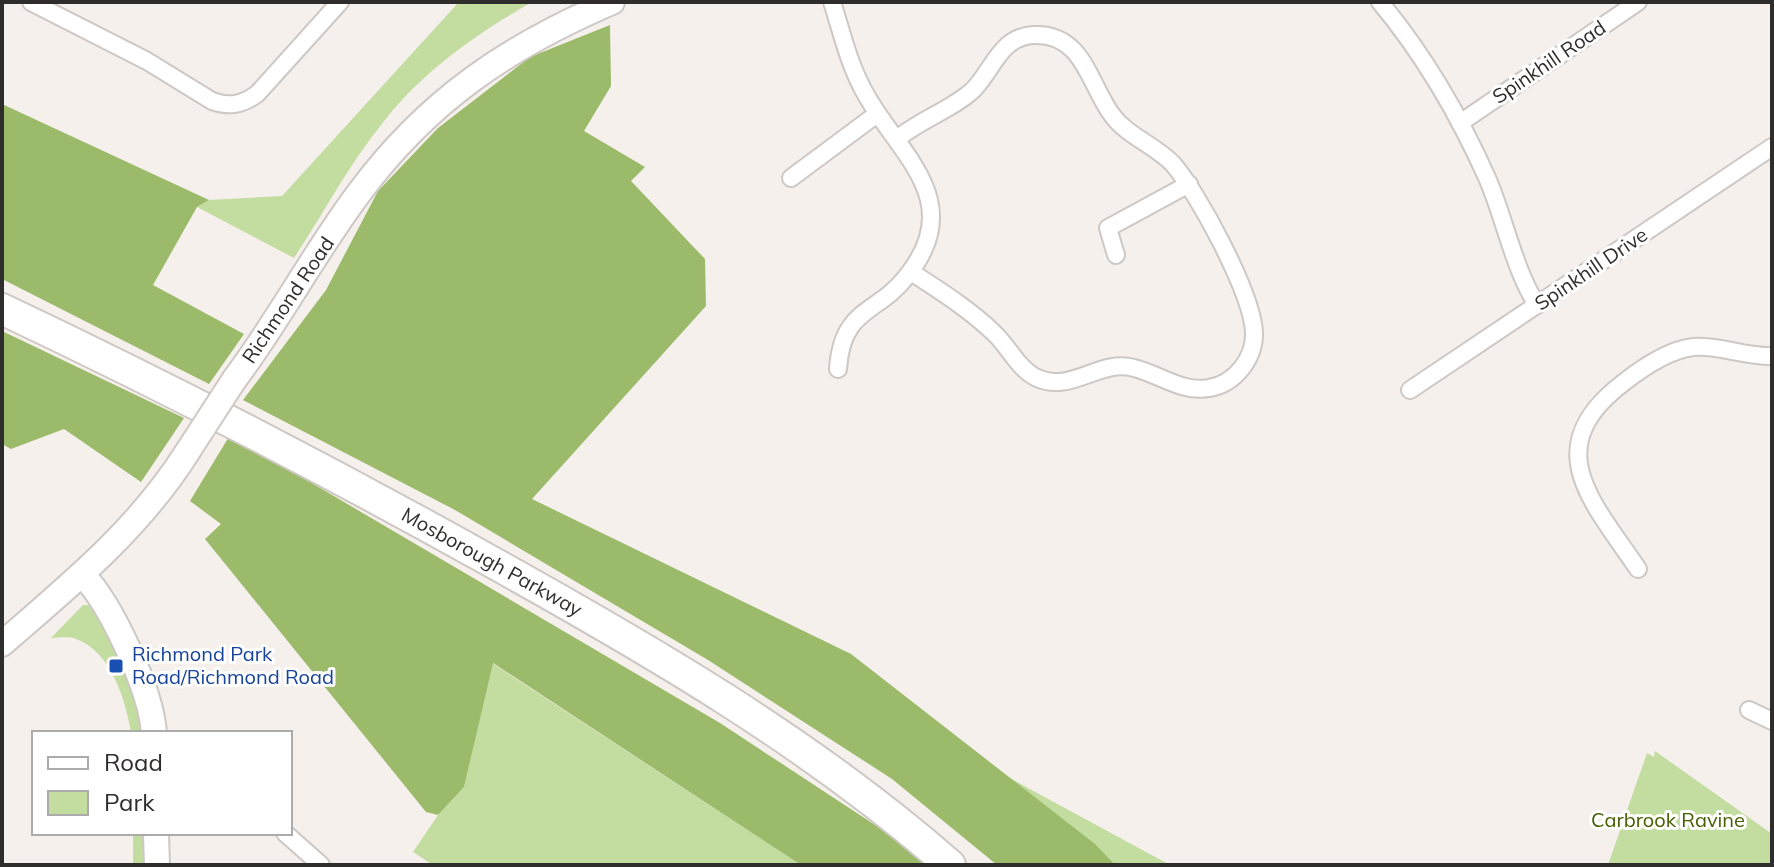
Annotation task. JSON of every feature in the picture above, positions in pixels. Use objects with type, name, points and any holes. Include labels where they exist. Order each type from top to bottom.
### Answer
[{"type":"highway","name":"Mosborough Parkway","points":[[2,309],[292,451],[597,620],[771,728],[863,792],[950,865]]},
{"type":"main road","name":"Richmond Road","points":[[2,644],[83,575],[153,503],[359,192],[432,109],[508,53],[612,2]]},
{"type":"main road","points":[[83,575],[98,591],[138,675],[150,702],[154,731]]},
{"type":"main road","points":[[156,835],[157,865]]},
{"type":"street","points":[[31,2],[108,39],[212,101],[224,105],[248,101],[257,94],[340,2]]},
{"type":"street","points":[[832,2],[851,64],[877,114],[923,176],[929,199],[927,232],[911,272],[892,291],[860,313],[846,334],[838,369]]},
{"type":"street","points":[[1380,2],[1427,67],[1460,123],[1488,180],[1537,305]]},
{"type":"street","name":"Spinkhill Road","points":[[1460,123],[1638,2]]},
{"type":"street","points":[[897,139],[926,117],[962,99],[1007,45],[1018,38],[1046,36],[1079,54],[1112,116],[1158,150],[1189,184],[1247,304],[1254,333],[1248,356],[1237,374],[1209,389],[1180,386],[1132,367],[1106,369],[1072,382],[1058,383],[1033,376],[975,317],[911,272]]},
{"type":"street","points":[[791,178],[877,114]]},
{"type":"street","name":"Spinkhill Drive","points":[[1410,390],[1772,147]]},
{"type":"street","points":[[1116,255],[1108,228],[1189,184]]},
{"type":"street","points":[[1638,569],[1593,502],[1581,475],[1577,448],[1585,421],[1598,403],[1660,358],[1693,347],[1771,361]]},
{"type":"street","points":[[1749,710],[1772,721]]},
{"type":"street","points":[[287,835],[321,865]]},
{"type":"green space","points":[[459,2],[532,2],[453,54],[400,102],[360,153],[294,258],[197,207],[209,200],[282,196]]},
{"type":"green space","points":[[610,25],[611,86],[584,131],[645,167],[631,181],[705,259],[706,306],[532,499],[851,654],[1095,844],[1115,865],[997,865],[892,779],[708,660],[455,510],[243,400],[326,290],[378,191],[438,128],[530,57]]},
{"type":"green space","points":[[2,104],[209,200],[197,207],[153,285],[244,334],[209,384],[2,279]]},
{"type":"green space","points":[[2,331],[184,418],[141,482],[64,429],[11,449],[2,444]]},
{"type":"green space","points":[[230,435],[720,723],[910,848],[929,865],[801,865],[493,663],[464,787],[438,815],[426,812],[205,539],[221,524],[190,501]]},
{"type":"green space","points":[[83,605],[94,605],[143,704],[146,731],[131,731],[121,692],[99,654],[76,639],[51,638]]},
{"type":"green space","points":[[492,663],[801,865],[433,865],[413,852],[438,815],[464,787]]},
{"type":"green space","points":[[897,717],[1170,865],[1071,865]]},
{"type":"green space","name":"Carbrook Ravine","points":[[1655,751],[1772,834],[1772,865],[1608,865],[1647,753],[1654,757]]},
{"type":"green space","points":[[133,835],[145,835],[145,865],[133,865]]},
{"type":"place","name":"Richmond Park Road/Richmond Road","points":[[116,666]]}]
